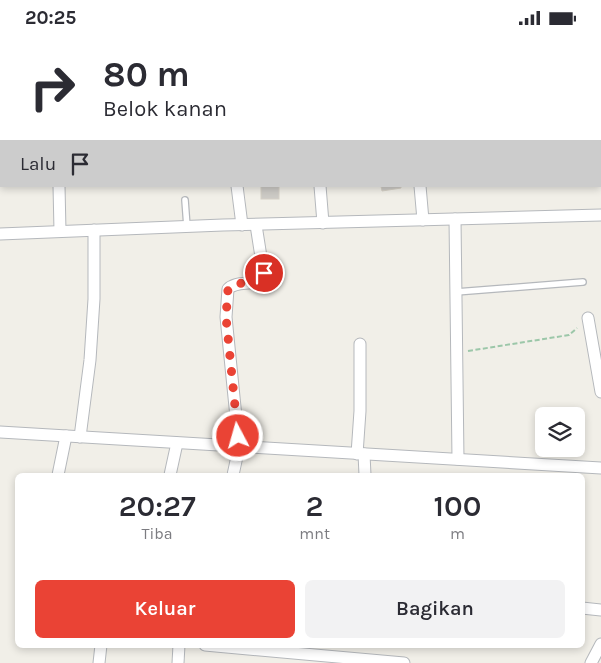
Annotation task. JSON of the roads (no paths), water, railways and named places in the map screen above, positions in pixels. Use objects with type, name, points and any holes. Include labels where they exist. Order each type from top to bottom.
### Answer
[{"type":"street","points":[[59,187],[60,224]]},
{"type":"street","points":[[237,187],[242,223]]},
{"type":"street","points":[[320,187],[323,215]]},
{"type":"street","points":[[420,187],[423,216]]},
{"type":"street","points":[[0,233],[60,224],[94,230],[187,224],[242,223],[256,225],[323,215],[423,216],[455,219],[601,215]]},
{"type":"street","points":[[455,219],[458,455]]},
{"type":"street","points":[[233,473],[239,442],[226,317],[228,289],[230,286],[258,282],[264,277],[256,225]]},
{"type":"street","points":[[80,433],[90,361],[94,230]]},
{"type":"street","points":[[588,318],[601,392]]},
{"type":"street","points":[[360,344],[361,454],[365,473]]},
{"type":"street","points":[[0,432],[66,436],[80,433],[177,443],[239,442],[361,454],[458,455],[601,468]]},
{"type":"street","points":[[58,473],[66,436]]},
{"type":"street","points":[[170,473],[177,443]]},
{"type":"street","points":[[585,608],[601,610]]},
{"type":"street","points":[[592,663],[601,643]]},
{"type":"street","points":[[99,663],[101,648]]},
{"type":"street","points":[[178,663],[179,648]]},
{"type":"street","points":[[232,648],[404,663]]},
{"type":"street","points":[[258,651],[258,663]]},
{"type":"lane","points":[[185,200],[187,224]]},
{"type":"lane","points":[[456,292],[583,282]]}]
